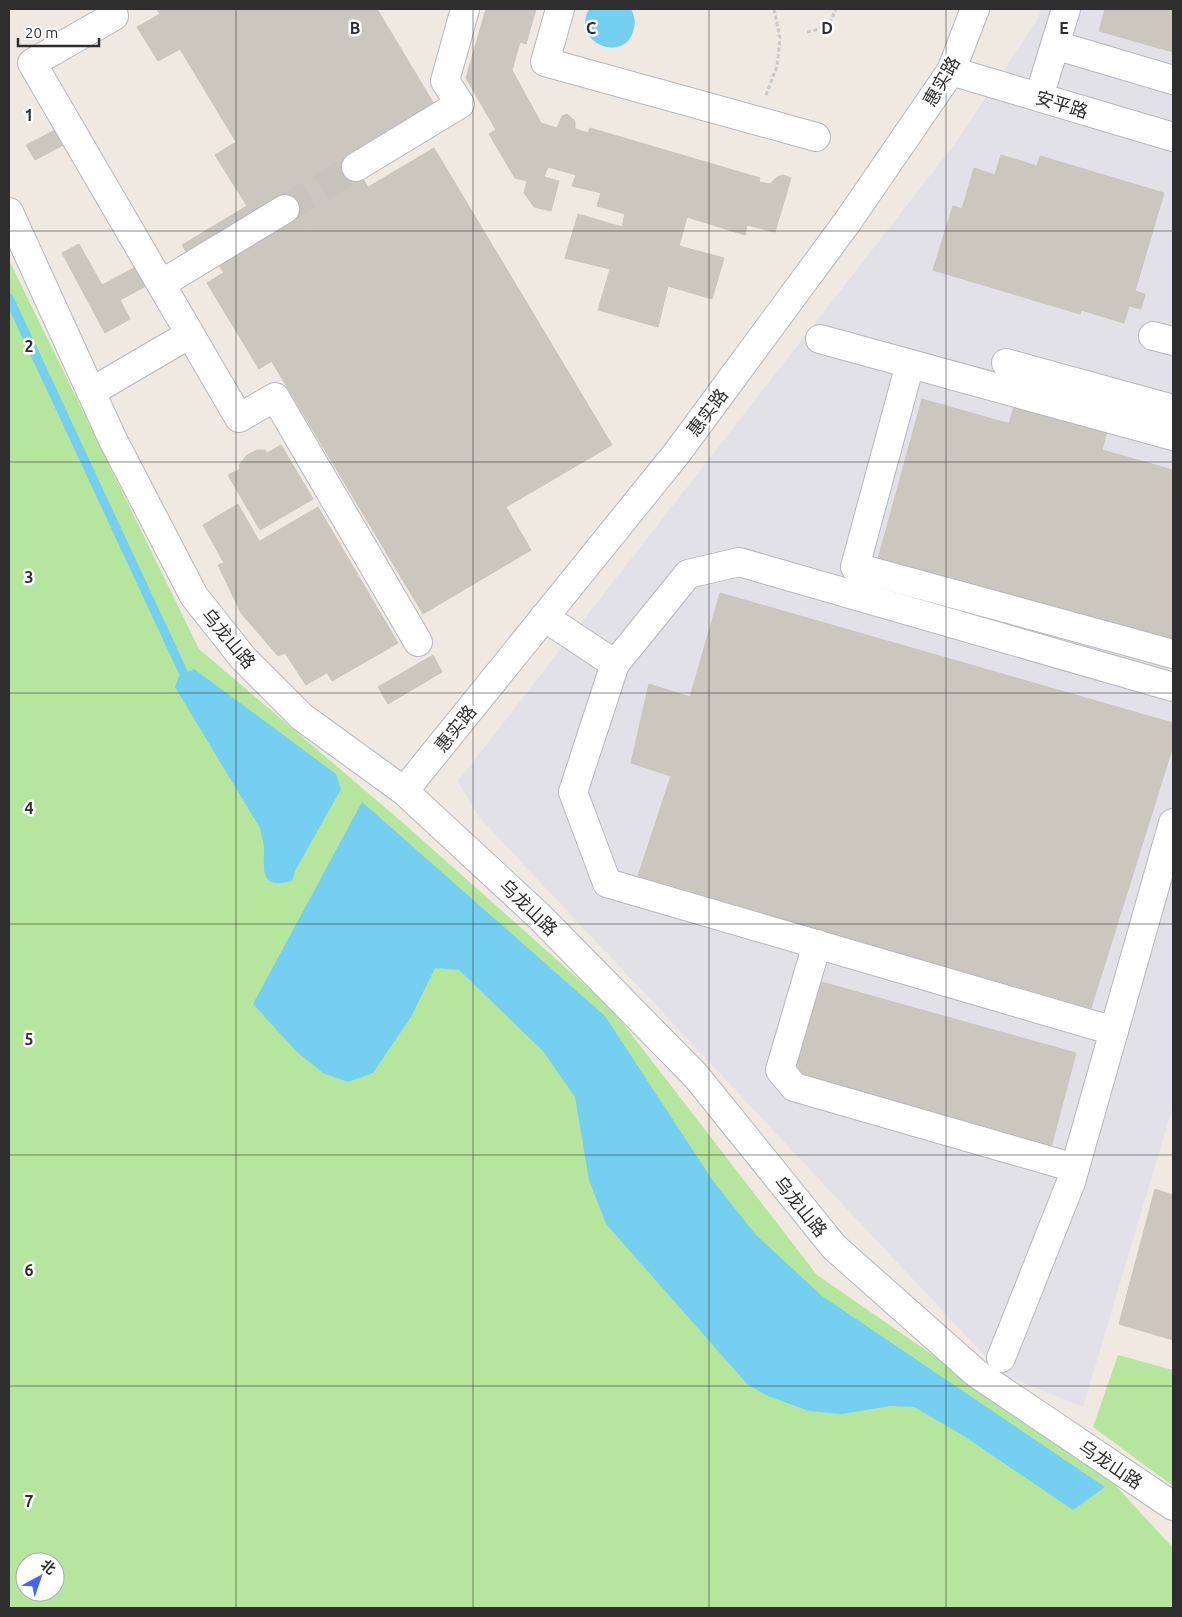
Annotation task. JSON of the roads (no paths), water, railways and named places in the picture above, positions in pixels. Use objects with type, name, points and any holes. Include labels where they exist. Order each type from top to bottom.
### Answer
[{"type":"street","points":[[356,167],[460,104],[444,80],[465,9]]},
{"type":"street","points":[[560,9],[545,62],[816,137]]},
{"type":"street","name":"惠实路","points":[[404,791],[677,453],[848,221],[951,71],[975,9]]},
{"type":"street","points":[[1039,97],[1066,9]]},
{"type":"street","points":[[114,16],[32,63],[239,418],[275,397],[418,642]]},
{"type":"street","points":[[1055,45],[1173,80]]},
{"type":"street","name":"安平路","points":[[951,71],[1173,138]]},
{"type":"street","points":[[161,284],[285,209]]},
{"type":"street","name":"乌龙山路","points":[[9,212],[113,440],[194,596],[242,658],[302,717],[404,791],[540,916],[696,1076],[834,1248],[976,1373],[1173,1506]]},
{"type":"street","points":[[91,392],[190,334]]},
{"type":"street","points":[[820,339],[910,364],[1069,394],[1173,409]]},
{"type":"street","points":[[1006,363],[1069,394],[1173,436]]},
{"type":"street","points":[[910,364],[855,567],[1173,654]]},
{"type":"street","points":[[1114,1031],[607,883],[573,792],[615,664],[688,574],[739,562],[1173,687]]},
{"type":"street","points":[[544,617],[615,664]]},
{"type":"street","points":[[1001,1358],[1071,1182],[1173,823]]},
{"type":"street","points":[[817,944],[780,1070],[794,1087],[1075,1168]]},
{"type":"water","points":[[589,9],[631,9],[635,23],[629,39],[621,46],[612,47],[602,46],[593,40],[587,32],[585,21]]},
{"type":"water","points":[[194,669],[336,774],[341,789],[295,871],[292,881],[274,883],[266,877],[264,872],[264,846],[260,828],[175,687],[179,676]]},
{"type":"water","points":[[362,802],[605,1016],[713,1181],[756,1235],[822,1296],[1105,1487],[1073,1510],[964,1436],[914,1407],[890,1406],[842,1414],[809,1411],[768,1396],[748,1385],[606,1224],[589,1180],[575,1097],[543,1051],[459,970],[435,968],[411,1017],[373,1073],[348,1082],[323,1073],[297,1052],[253,1004]]},
{"type":"waterway","points":[[9,298],[184,674]]},
{"type":"tunnel","points":[[285,209],[356,167]]}]
